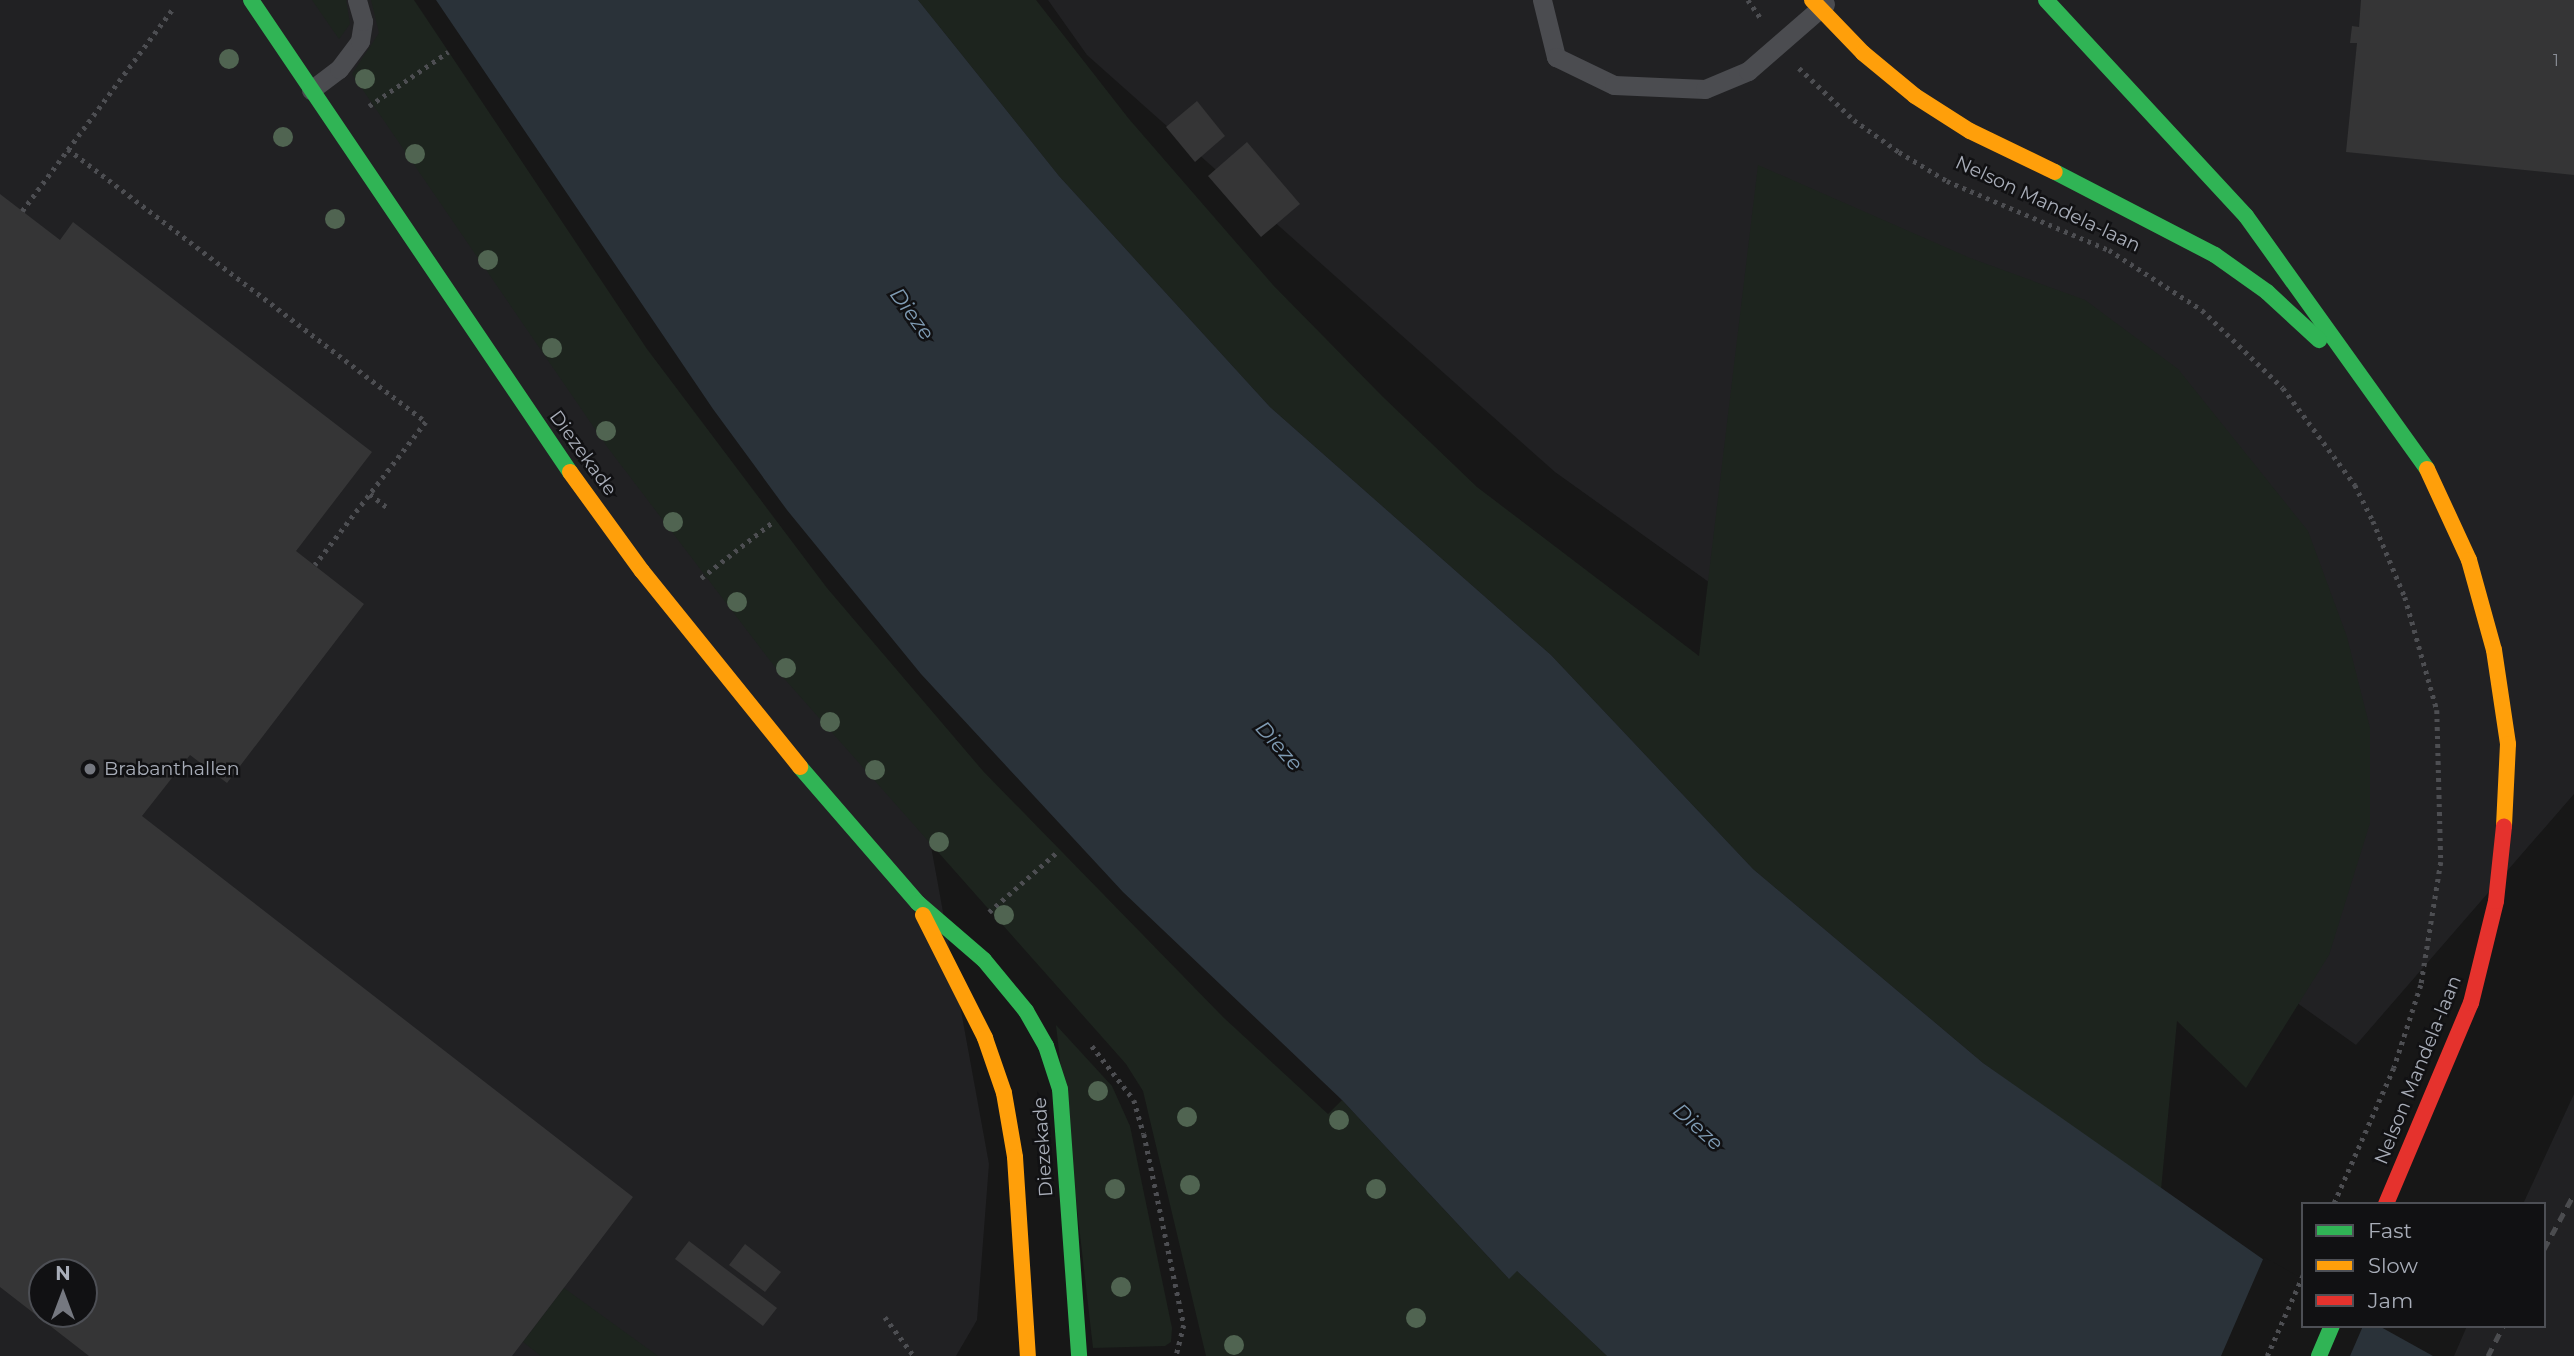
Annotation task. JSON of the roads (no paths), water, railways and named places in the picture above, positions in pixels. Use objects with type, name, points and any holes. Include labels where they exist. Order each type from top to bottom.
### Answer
[{"type":"street","name":"Diezekade","points":[[251,0],[516,397],[642,571],[781,745],[918,903],[984,960],[1026,1011],[1046,1046],[1060,1089],[1079,1356]]},
{"type":"street","name":"Nelson Mandela-laan","points":[[2046,0],[2246,216],[2377,394],[2427,469],[2469,560],[2494,650],[2508,744],[2506,821],[2496,901],[2471,1003],[2436,1092],[2387,1202]]},
{"type":"street","name":"Nelson Mandela-laan","points":[[1820,3],[1915,96],[1969,131],[2167,227],[2215,255],[2267,292],[2377,394]]},
{"type":"street","name":"Diezekade","points":[[918,903],[985,1038],[1004,1093],[1015,1157],[1028,1356]]},
{"type":"street","points":[[2319,1356],[2331,1328]]},
{"type":"lane","points":[[311,90],[339,68],[360,41],[363,20],[357,0]]},
{"type":"lane","points":[[1542,0],[1556,57],[1614,85],[1705,89],[1748,71],[1820,3]]},
{"type":"water","name":"Dieze","points":[[436,0],[918,0],[1059,176],[1270,407],[1551,655],[1753,869],[1983,1063],[2274,1267],[2301,1322],[2301,1328],[2383,1328],[2433,1356],[1607,1356],[1517,1271],[1509,1279],[1342,1100],[1123,892],[921,674],[787,510],[713,409]]},
{"type":"railway","points":[[2546,1245],[2574,1194]]},
{"type":"railway","points":[[2488,1356],[2502,1328]]},
{"type":"place","name":"Brabanthallen","points":[[90,769]]}]
